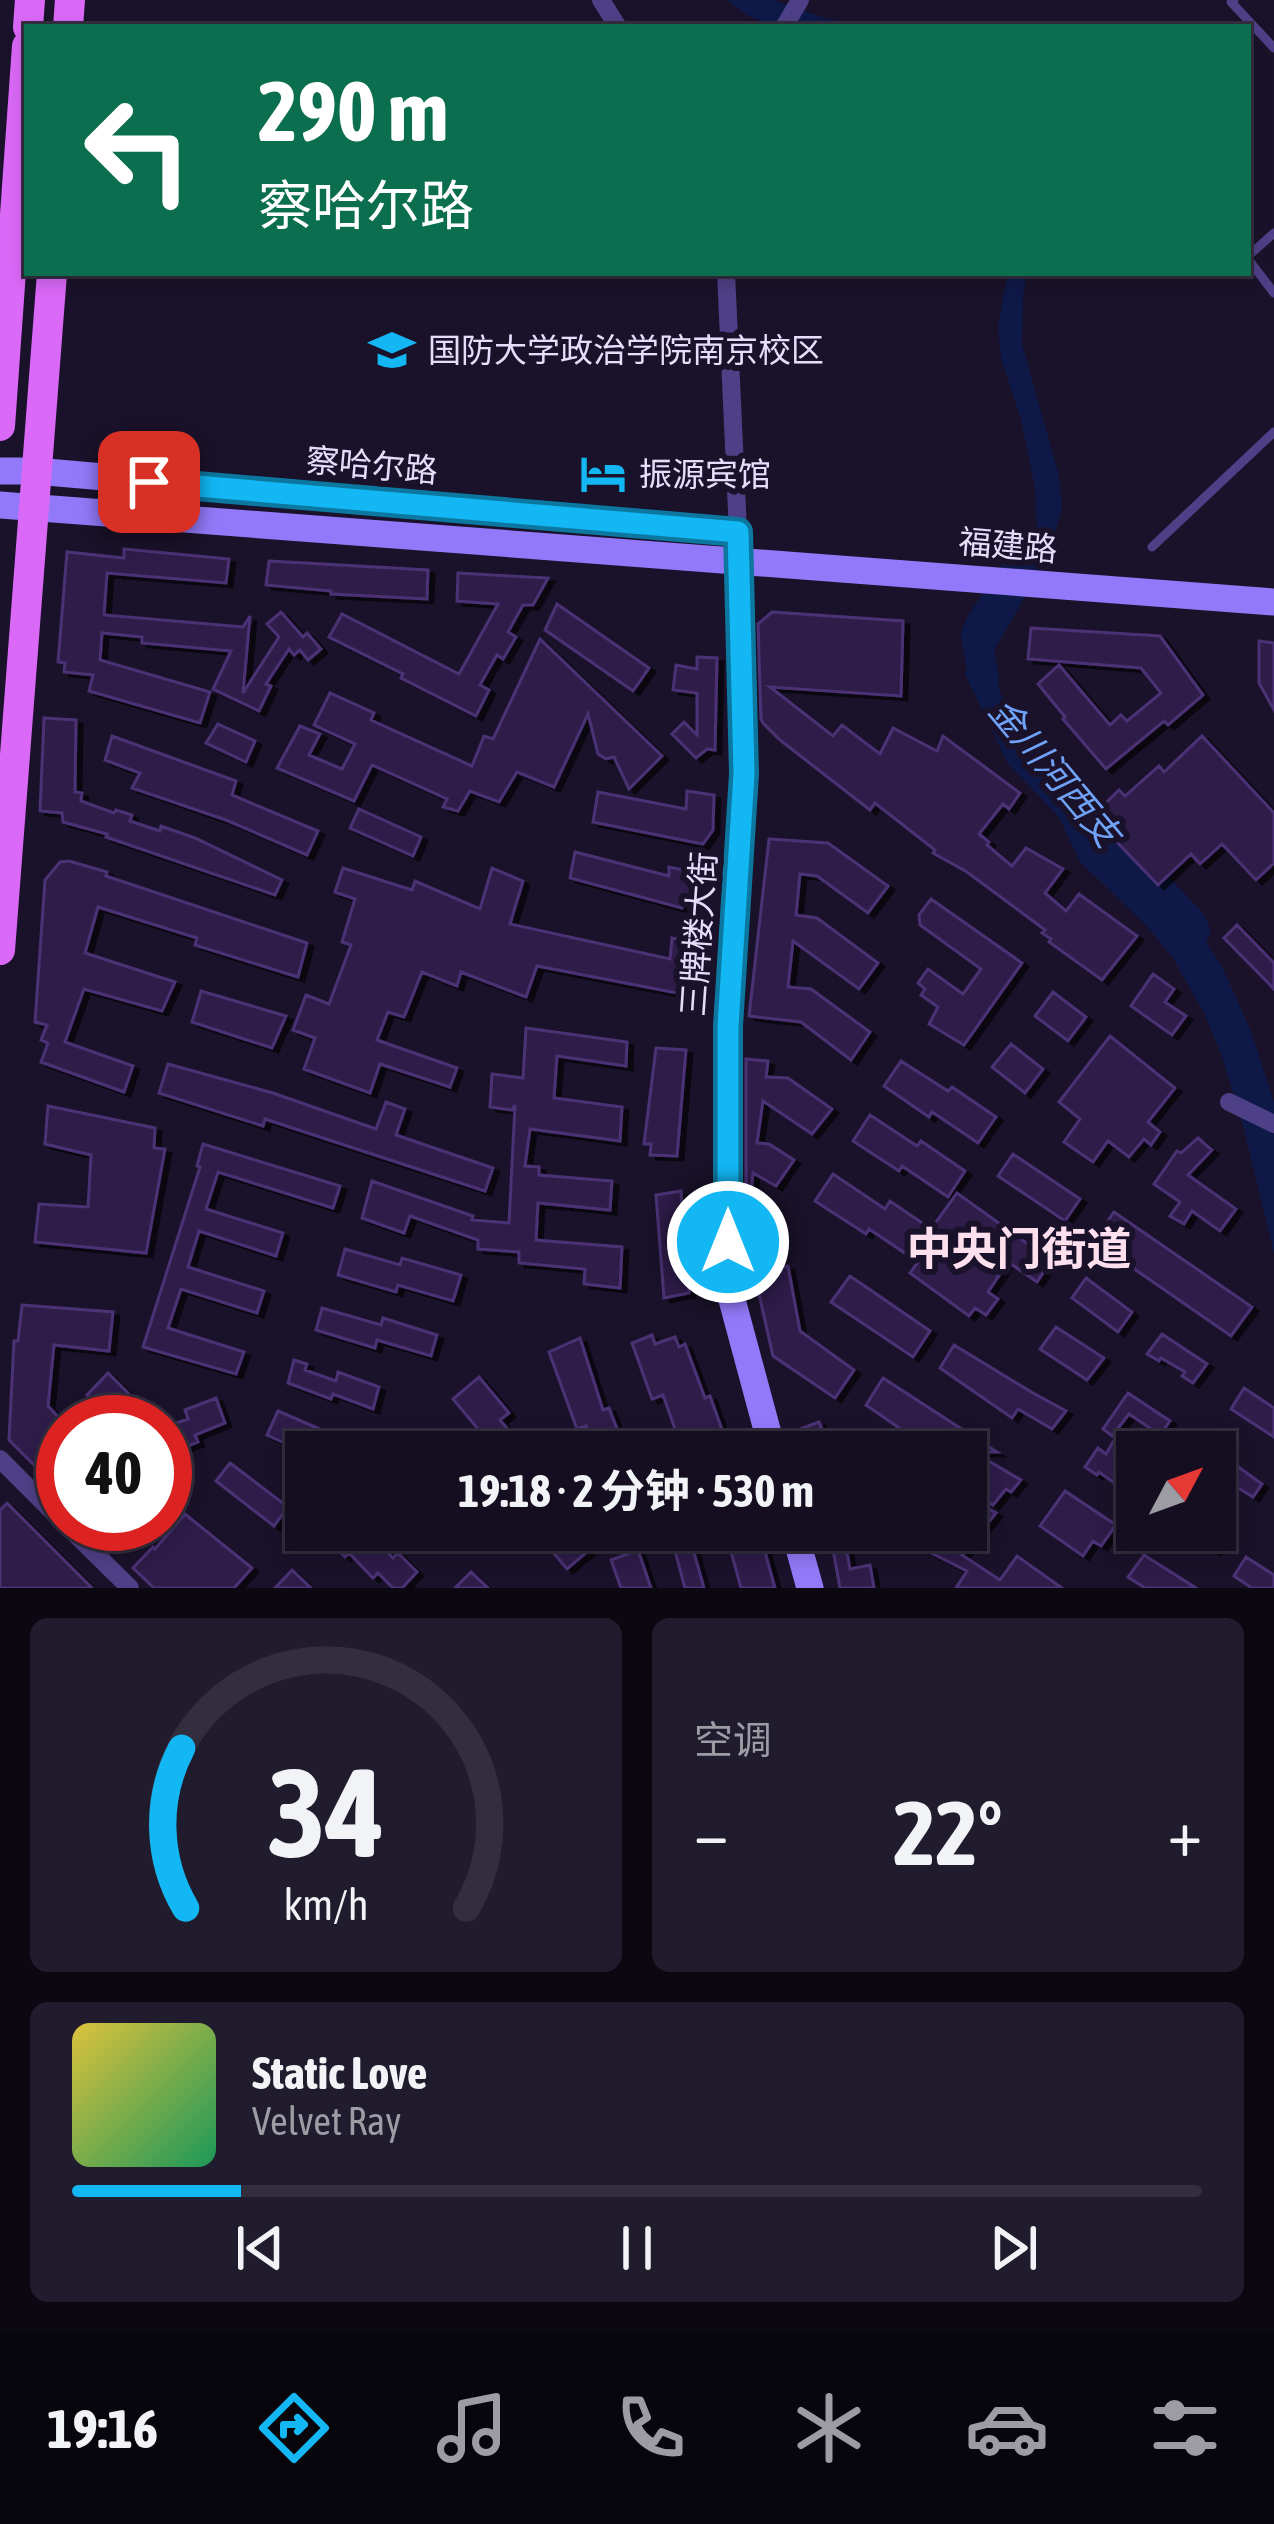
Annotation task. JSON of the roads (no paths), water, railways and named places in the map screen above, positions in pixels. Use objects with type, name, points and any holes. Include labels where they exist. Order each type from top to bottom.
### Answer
[{"type":"main road","points":[[0,426],[24,88]]},
{"type":"main road","points":[[0,950],[52,276]]},
{"type":"main road","name":"察哈尔路","points":[[0,471],[737,546]]},
{"type":"main road","name":"察哈尔路","points":[[0,505],[737,546]]},
{"type":"main road","name":"福建路","points":[[737,546],[947,576],[1274,602]]},
{"type":"main road","name":"三牌楼大街","points":[[737,546],[744,774],[728,1026],[728,1285],[767,1431]]},
{"type":"main road","points":[[800,1551],[810,1588]]},
{"type":"street","points":[[726,276],[737,546]]},
{"type":"street","points":[[1229,1102],[1274,1124]]},
{"type":"street","points":[[0,1460],[36,1495]]},
{"type":"street","points":[[92,1551],[130,1588]]},
{"type":"lane","points":[[1232,1],[1274,48]]},
{"type":"lane","points":[[1251,254],[1274,233]]},
{"type":"lane","points":[[1251,261],[1274,292]]},
{"type":"lane","points":[[1152,547],[1274,432]]},
{"type":"waterway","name":"金川河西支","points":[[984,680],[976,636],[1022,562]]},
{"type":"waterway","name":"金川河西支","points":[[1089,817],[1195,931]]},
{"type":"place","name":"国防大学政治学院南京校区","points":[[392,350]]},
{"type":"place","name":"振源宾馆","points":[[603,474]]},
{"type":"district","name":"中央门街道","points":[[1019,1249]]}]
